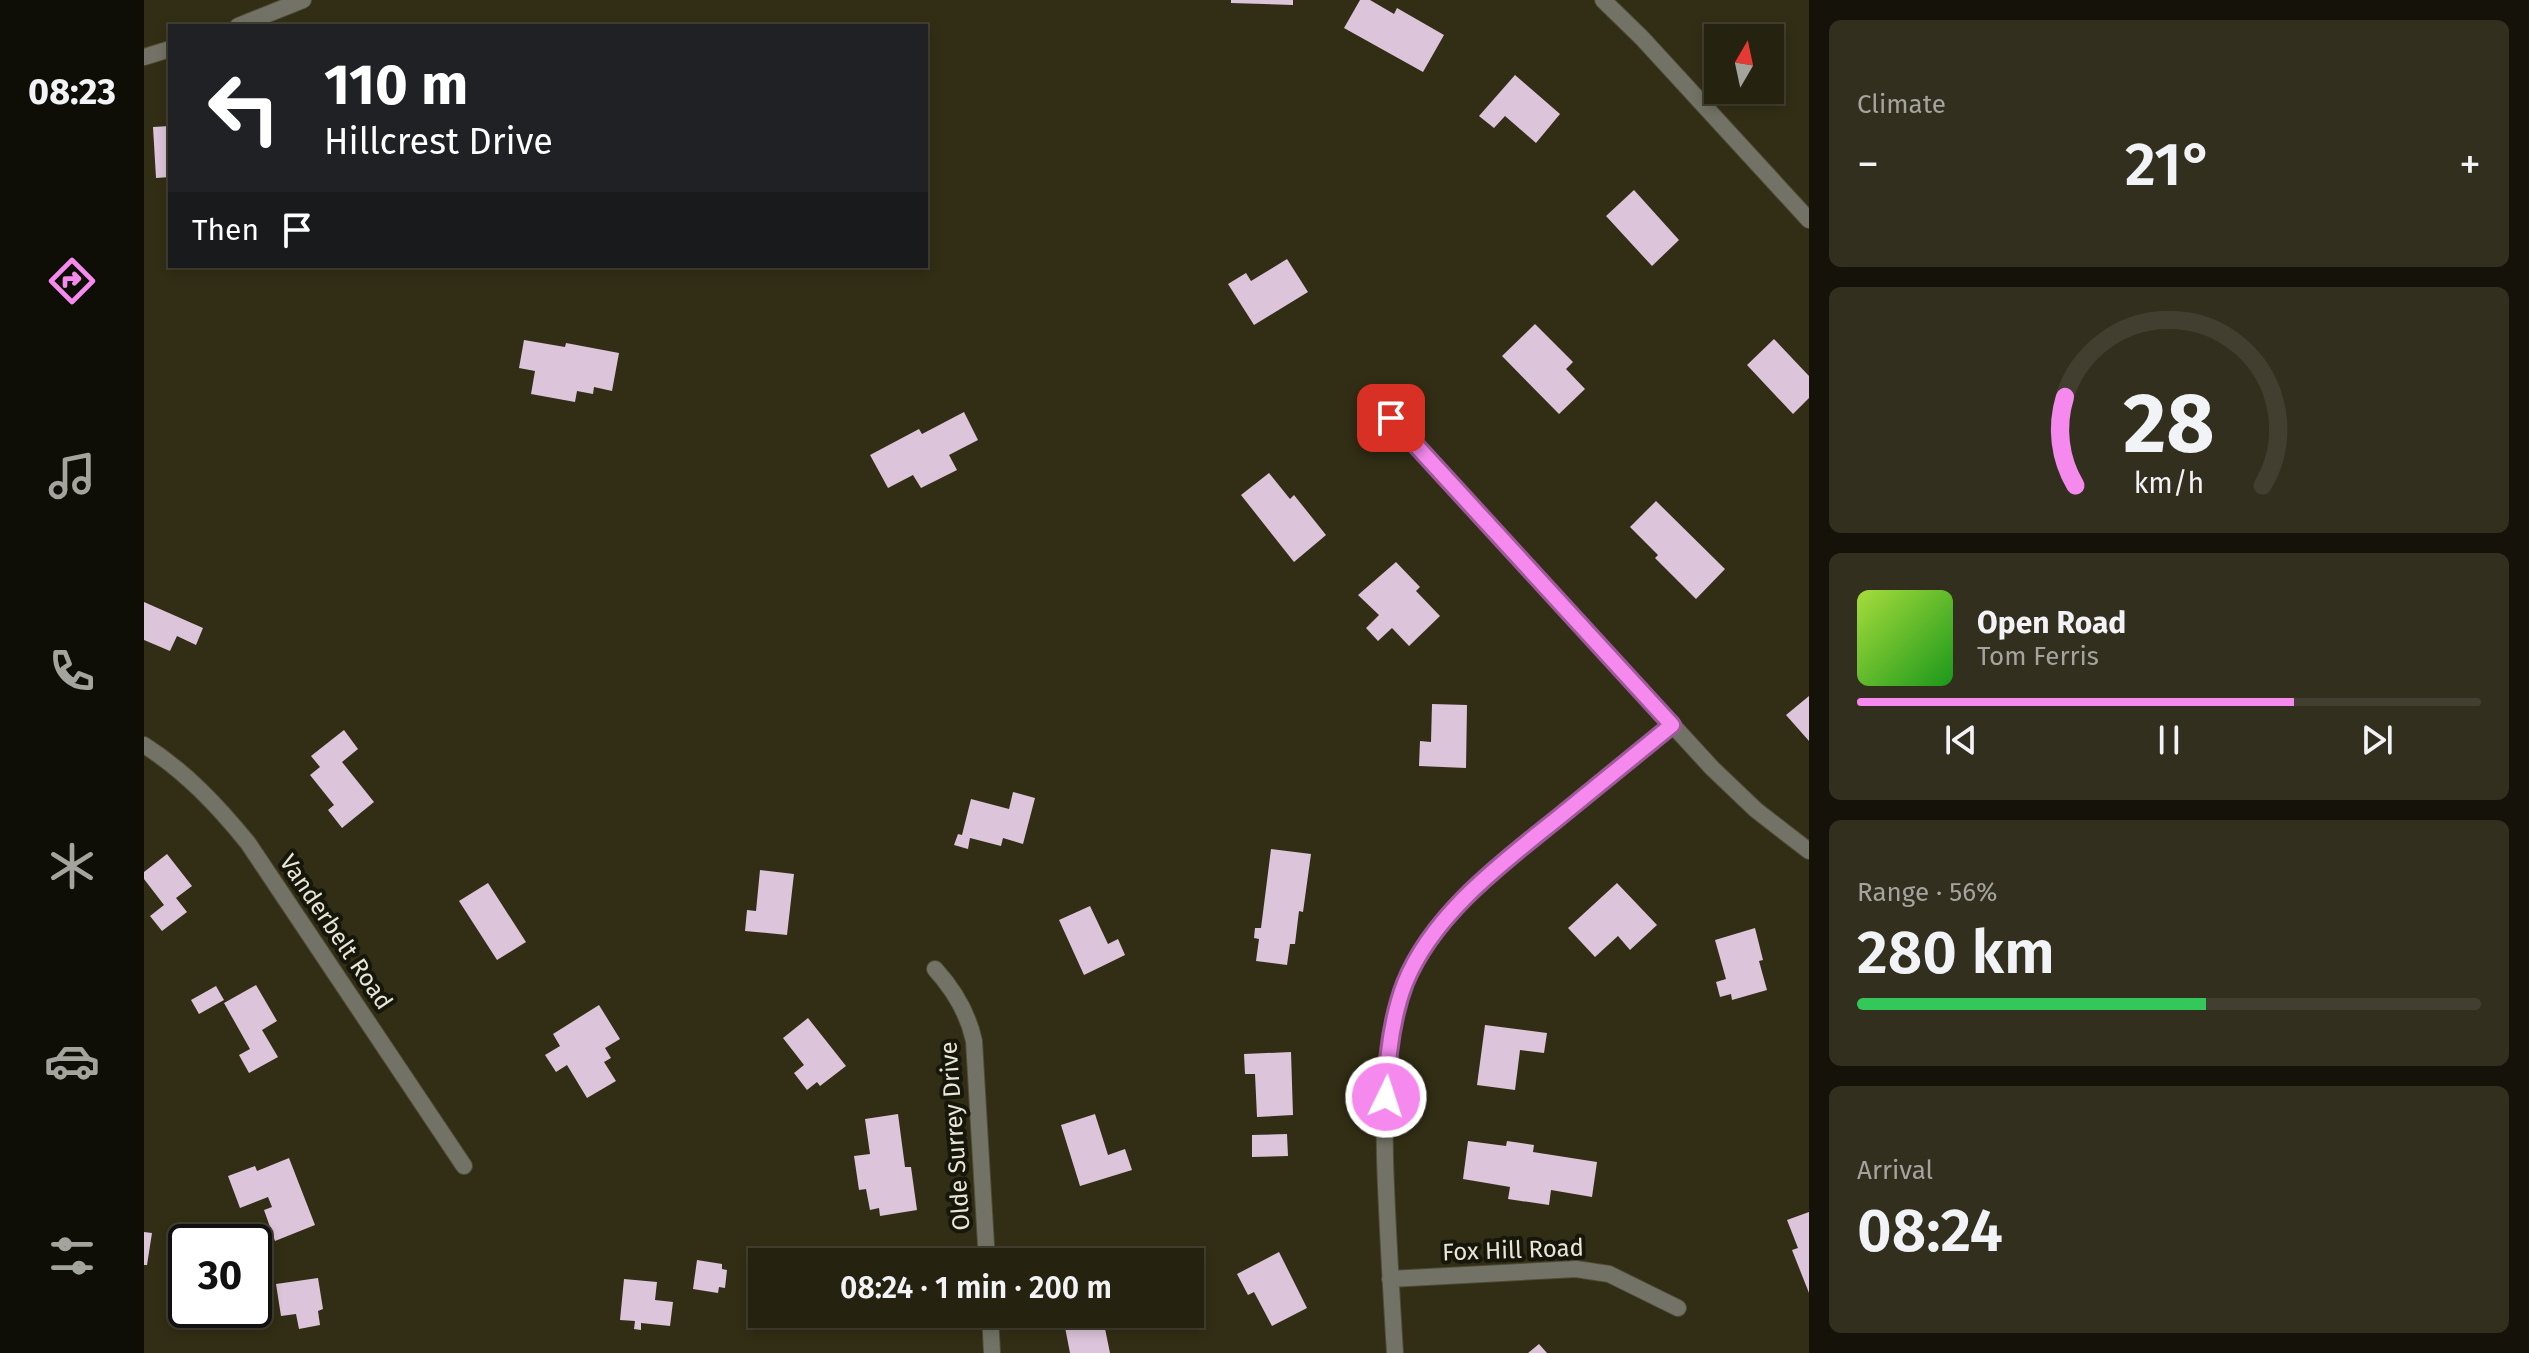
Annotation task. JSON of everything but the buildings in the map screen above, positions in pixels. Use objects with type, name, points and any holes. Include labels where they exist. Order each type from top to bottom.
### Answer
[{"type":"street","points":[[243,24],[303,0]]},
{"type":"street","points":[[1603,0],[1642,38],[1809,220]]},
{"type":"street","points":[[144,57],[168,50]]},
{"type":"street","points":[[1391,418],[1712,768],[1756,810],[1809,851]]},
{"type":"street","points":[[1395,1353],[1385,1159],[1387,1077],[1391,1037],[1406,981],[1424,949],[1451,914],[1508,858],[1672,725]]},
{"type":"street","name":"Vanderbelt Road","points":[[144,745],[168,760],[213,799],[248,843],[464,1166]]},
{"type":"street","name":"Olde Surrey Drive","points":[[935,969],[960,1002],[974,1041],[986,1248]]},
{"type":"street","name":"Fox Hill Road","points":[[1390,1279],[1576,1269],[1609,1274],[1678,1308]]},
{"type":"street","points":[[991,1328],[992,1353]]},
{"type":"route","points":[[1386,1097],[1396,1010],[1406,981],[1424,949],[1451,914],[1508,858],[1672,725],[1391,418]]}]
